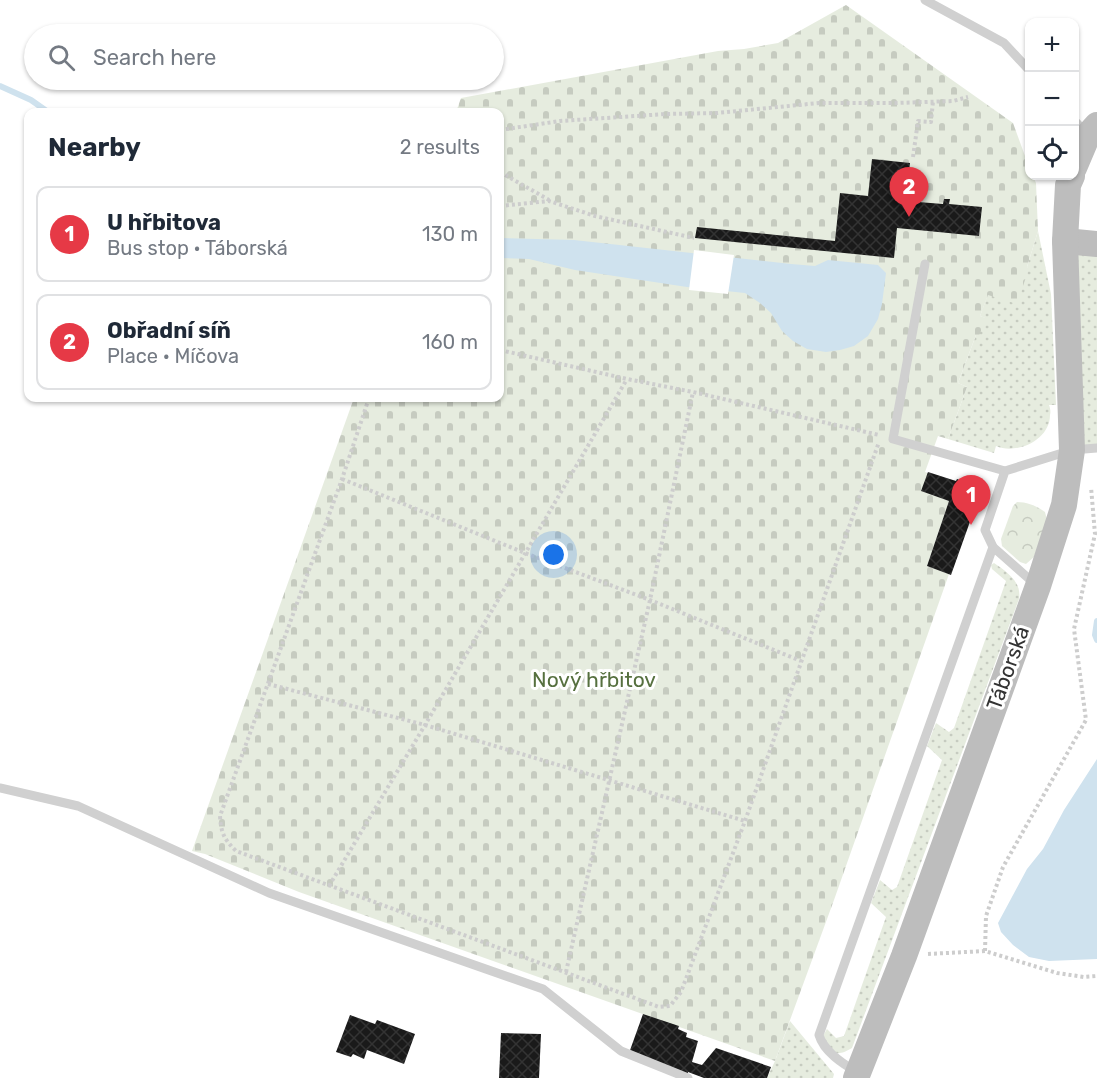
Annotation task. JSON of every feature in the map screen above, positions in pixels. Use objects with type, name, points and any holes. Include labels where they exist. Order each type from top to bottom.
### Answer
[{"type":"street","points":[[1079,152],[1087,127]]},
{"type":"street","name":"Táborská","points":[[857,1076],[904,956],[1038,586],[1064,505],[1072,450],[1065,241],[1070,180]]},
{"type":"street","points":[[1065,241],[1097,244]]},
{"type":"lane","points":[[925,0],[1004,43],[1025,67]]},
{"type":"lane","points":[[925,264],[893,440],[1005,471],[1072,450],[1097,448]]},
{"type":"lane","points":[[1005,471],[985,530],[993,547],[1038,586]]},
{"type":"lane","points":[[857,1076],[821,1042],[819,1035],[993,547]]},
{"type":"lane","points":[[0,788],[78,806],[269,893],[543,989],[621,1051],[688,1078]]},
{"type":"path","points":[[504,129],[560,121],[717,113],[819,103],[953,101],[968,97]]},
{"type":"path","points":[[913,157],[918,121],[931,122],[933,102]]},
{"type":"path","points":[[504,174],[549,201],[595,216],[694,238]]},
{"type":"path","points":[[504,206],[549,201]]},
{"type":"path","points":[[368,402],[220,816],[225,840],[236,851],[329,886],[659,1007],[670,1006],[681,992],[745,821],[882,436],[504,351]]},
{"type":"path","points":[[329,886],[627,380]]},
{"type":"path","points":[[566,972],[650,600],[693,392]]},
{"type":"path","points":[[342,479],[801,662]]},
{"type":"path","points":[[985,951],[986,916],[1003,867],[1086,720],[1074,629],[1095,534],[1091,482]]},
{"type":"path","points":[[268,684],[425,725],[745,821]]},
{"type":"path","points":[[904,956],[985,951],[1057,973],[1084,977],[1097,976]]},
{"type":"green space","name":"Nový hřbitov","points":[[846,5],[1013,123],[1025,156],[1025,180],[1035,180],[1036,183],[1038,231],[1017,304],[988,295],[980,316],[986,318],[979,336],[976,335],[958,383],[967,387],[948,439],[938,436],[925,472],[928,473],[922,491],[949,501],[927,566],[949,574],[775,1061],[299,892],[205,854],[192,851],[353,402],[504,402],[504,108],[457,108],[461,98],[718,51],[778,43]]},
{"type":"green space","points":[[1038,231],[1051,294],[1056,405],[1049,405],[1049,424],[1045,432],[1031,443],[1013,448],[996,446],[994,453],[948,439],[967,387],[958,383],[985,318],[980,316],[988,294],[1028,268]]},
{"type":"green space","points":[[1065,241],[1097,244],[1097,448],[1072,450]]},
{"type":"green space","points":[[1017,502],[1042,510],[1047,520],[1034,557],[1026,564],[1020,562],[1002,546],[1001,539],[1013,506]]},
{"type":"green space","points":[[994,563],[1016,583],[1019,599],[852,1048],[836,1053],[824,1041],[824,1034],[827,1029],[836,1038],[844,1036],[886,917],[871,903],[880,880],[892,890],[897,887],[942,760],[927,746],[936,723],[949,732],[954,728],[1006,581],[992,569],[991,565]]},
{"type":"green space","points":[[790,1021],[834,1074],[833,1078],[767,1078]]},
{"type":"water","points":[[504,238],[574,240],[815,266],[828,260],[878,265],[886,273],[878,319],[868,336],[854,346],[826,352],[807,349],[793,341],[782,331],[771,313],[745,293],[687,287],[575,270],[529,259],[504,258]]},
{"type":"water","points":[[1097,759],[1097,959],[1049,961],[1029,957],[1001,932],[998,923],[1027,869],[1043,849],[1064,810]]},
{"type":"pier","points":[[694,250],[734,255],[728,294],[689,290]]},
{"type":"building","points":[[872,159],[910,163],[906,201],[943,204],[944,199],[950,199],[949,204],[982,207],[979,236],[897,228],[894,258],[695,238],[697,227],[835,241],[840,193],[868,196]]},
{"type":"building","points":[[928,472],[982,488],[951,575],[927,566],[949,501],[921,491]]},
{"type":"building","points":[[643,1014],[679,1026],[678,1029],[687,1033],[686,1037],[698,1041],[692,1062],[702,1065],[716,1048],[771,1067],[767,1078],[704,1078],[629,1053]]},
{"type":"building","points":[[350,1015],[375,1024],[377,1020],[415,1034],[404,1064],[367,1050],[364,1059],[353,1054],[351,1057],[336,1052]]},
{"type":"building","points":[[501,1033],[541,1034],[539,1078],[499,1078]]},
{"type":"waterway","points":[[0,86],[31,100],[42,108]]},
{"type":"waterway","points":[[1097,621],[1095,635],[1097,640]]},
{"type":"place","name":"Obřadní síň","points":[[909,217]]},
{"type":"place","name":"U hřbitova","points":[[971,525]]}]
